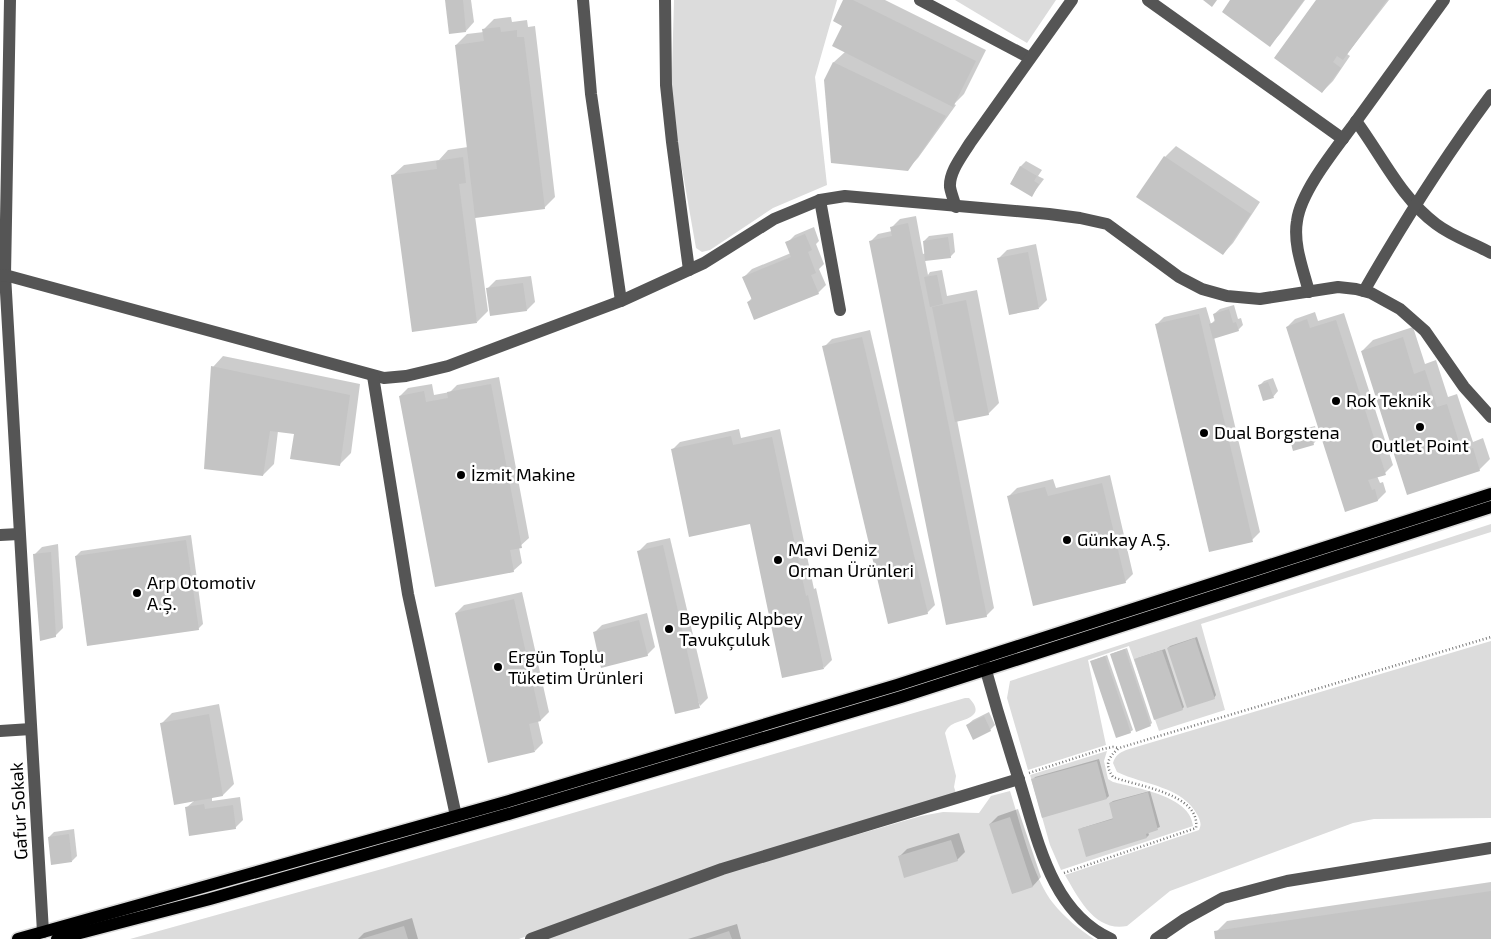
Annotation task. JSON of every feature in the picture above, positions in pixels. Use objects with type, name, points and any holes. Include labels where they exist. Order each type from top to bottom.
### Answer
[{"type":"main road","points":[[57,939],[219,896],[512,813],[901,697],[984,663],[1491,494]]},
{"type":"main road","points":[[18,939],[456,816],[897,685],[984,663],[1491,506]]},
{"type":"street","name":"Gafur Sokak","points":[[10,0],[2,275],[43,932]]},
{"type":"street","points":[[583,0],[591,94],[620,302]]},
{"type":"street","points":[[665,0],[666,85],[689,270]]},
{"type":"street","points":[[920,0],[1030,58]]},
{"type":"street","points":[[956,207],[950,187],[952,176],[959,162],[970,143],[1072,0]]},
{"type":"street","points":[[1148,0],[1343,139]]},
{"type":"street","points":[[1309,292],[1297,244],[1296,231],[1300,208],[1310,189],[1343,139],[1444,0]]},
{"type":"street","points":[[1364,291],[1416,204],[1451,150],[1491,95]]},
{"type":"street","points":[[1356,121],[1377,150],[1391,176],[1435,223],[1447,232],[1491,254]]},
{"type":"street","points":[[2,275],[384,378],[406,376],[448,366],[620,302],[704,263],[774,219],[820,200],[845,196],[1057,215],[1107,224],[1179,278],[1202,289],[1227,296],[1260,299],[1338,287],[1371,293],[1400,309],[1425,331],[1464,387],[1491,417]]},
{"type":"street","points":[[820,200],[840,310]]},
{"type":"street","points":[[373,376],[408,594],[456,816]]},
{"type":"street","points":[[0,535],[19,534]]},
{"type":"street","points":[[984,663],[1038,842],[1052,877],[1074,912],[1094,929],[1111,939]]},
{"type":"street","points":[[0,731],[31,729]]},
{"type":"street","points":[[531,939],[722,869],[1018,777]]},
{"type":"street","points":[[1156,939],[1185,919],[1223,898],[1241,893],[1287,881],[1491,848]]},
{"type":"path","points":[[1052,877],[1196,828],[1197,823],[1188,806],[1177,799],[1165,792],[1113,777],[1108,770],[1108,762],[1113,753],[1119,748],[1491,637]]},
{"type":"path","points":[[1018,777],[1103,749],[1119,748]]},
{"type":"shaded area","points":[[674,0],[837,0],[815,77],[827,185],[773,208],[710,250],[702,252],[696,248],[671,106]]},
{"type":"shaded area","points":[[955,0],[1056,0],[1027,43]]},
{"type":"shaded area","points":[[1491,524],[1491,532],[1201,624],[1225,710],[1159,731],[1129,646],[1088,660],[1106,745],[1028,770],[1007,698],[1010,681]]},
{"type":"shaded area","points":[[1491,641],[1491,818],[1374,819],[1353,823],[1170,891],[1127,926],[1116,927],[1097,919],[1089,912],[1076,894],[1065,875],[1199,830],[1201,824],[1198,816],[1183,798],[1173,792],[1117,772],[1113,763],[1121,752]]},
{"type":"shaded area","points":[[969,698],[974,705],[976,710],[974,714],[950,726],[945,733],[956,776],[954,787],[956,793],[621,901],[519,939],[130,939],[382,869]]},
{"type":"shaded area","points":[[1107,751],[1104,761],[1108,779],[1173,800],[1183,807],[1190,816],[1193,826],[1061,870],[1050,845],[1030,775]]},
{"type":"shaded area","points":[[1010,791],[1033,865],[1046,892],[1062,914],[1094,939],[546,939],[735,870],[921,816],[943,812],[979,813],[991,796]]},
{"type":"building","points":[[445,0],[463,0],[466,32],[449,34]]},
{"type":"building","points":[[843,0],[853,0],[976,61],[953,107],[832,46],[842,26],[833,21]]},
{"type":"building","points":[[1203,0],[1217,0],[1212,7]]},
{"type":"building","points":[[1230,0],[1304,0],[1270,47],[1222,12]]},
{"type":"building","points":[[1316,0],[1387,0],[1343,60],[1337,56],[1333,62],[1341,68],[1322,93],[1274,58]]},
{"type":"building","points":[[500,27],[501,32],[517,30],[517,37],[524,37],[545,209],[475,218],[455,45],[484,41],[482,29]]},
{"type":"building","points":[[833,62],[946,116],[908,171],[831,163],[824,80]]},
{"type":"building","points":[[1164,156],[1251,214],[1223,255],[1136,197]]},
{"type":"building","points":[[463,157],[466,183],[459,184],[477,323],[412,332],[391,175],[437,169],[436,161]]},
{"type":"building","points":[[1020,166],[1037,176],[1034,181],[1039,184],[1032,197],[1010,184]]},
{"type":"building","points":[[908,223],[987,617],[946,625],[869,241],[892,236],[890,227]]},
{"type":"building","points":[[805,234],[812,250],[808,252],[816,273],[811,275],[819,294],[754,320],[747,302],[752,300],[742,277],[791,257],[785,242]]},
{"type":"building","points":[[948,237],[951,258],[925,261],[923,241]]},
{"type":"building","points":[[1028,252],[1039,309],[1009,315],[997,258]]},
{"type":"building","points":[[937,275],[943,304],[930,307],[924,277]]},
{"type":"building","points":[[523,283],[527,311],[490,316],[486,288]]},
{"type":"building","points":[[966,300],[989,415],[955,422],[932,307]]},
{"type":"building","points":[[1229,309],[1233,323],[1236,322],[1239,331],[1213,339],[1209,324],[1215,322],[1213,314]]},
{"type":"building","name":"Dual Borgstena","points":[[1199,314],[1253,542],[1209,552],[1155,324]]},
{"type":"building","name":"Rok Teknik","points":[[1307,319],[1310,328],[1336,320],[1386,475],[1368,480],[1372,490],[1375,489],[1378,501],[1345,512],[1286,327]]},
{"type":"building","points":[[862,337],[928,614],[888,624],[822,346]]},
{"type":"building","name":"Outlet Point","points":[[1403,337],[1414,374],[1425,370],[1437,407],[1447,404],[1462,452],[1473,448],[1480,471],[1407,495],[1361,351]]},
{"type":"building","points":[[211,366],[350,395],[340,466],[290,459],[294,434],[270,431],[263,476],[204,469]]},
{"type":"building","points":[[1268,382],[1274,398],[1263,401],[1258,385]]},
{"type":"building","name":"İzmit Makine","points":[[491,384],[522,548],[510,550],[514,572],[435,587],[399,396],[424,391],[426,402],[448,398],[447,392]]},
{"type":"building","points":[[1310,431],[1314,445],[1293,451],[1289,436]]},
{"type":"building","name":"Mavi Deniz Orman Ürünleri","points":[[731,436],[733,445],[772,437],[806,596],[808,595],[824,669],[782,678],[750,524],[689,537],[671,449]]},
{"type":"building","name":"Günkay A.Ş.","points":[[1102,483],[1126,583],[1033,606],[1007,496],[1045,487],[1048,496]]},
{"type":"building","name":"Arp Otomotiv A.Ş.","points":[[186,540],[199,630],[87,646],[75,556]]},
{"type":"building","name":"Beypiliç Alpbey Tavukçuluk","points":[[663,545],[700,708],[675,714],[637,551]]},
{"type":"building","points":[[51,552],[56,637],[40,641],[33,554]]},
{"type":"building","name":"Ergün Toplu Tüketim Ürünleri","points":[[514,599],[541,721],[529,724],[535,752],[488,763],[455,613]]},
{"type":"building","points":[[639,620],[648,656],[601,668],[593,632]]},
{"type":"building","points":[[1195,638],[1215,699],[1187,708],[1167,648]]},
{"type":"building","points":[[1125,649],[1151,726],[1136,732],[1110,654]]},
{"type":"building","points":[[1162,650],[1183,710],[1154,720],[1134,659]]},
{"type":"building","points":[[1105,656],[1131,733],[1116,738],[1090,661]]},
{"type":"building","points":[[209,714],[223,796],[174,805],[160,723]]},
{"type":"building","points":[[984,716],[991,731],[973,740],[966,725]]},
{"type":"building","points":[[1097,761],[1107,799],[1042,818],[1031,779]]},
{"type":"building","points":[[1148,792],[1158,830],[1146,834],[1147,838],[1086,857],[1078,829],[1113,819],[1109,803]]},
{"type":"building","points":[[204,804],[205,809],[233,805],[236,829],[189,836],[185,807]]},
{"type":"building","points":[[1010,817],[1033,887],[1012,894],[989,824]]},
{"type":"building","points":[[69,834],[72,862],[51,865],[48,837]]},
{"type":"building","points":[[951,840],[958,861],[904,878],[898,856]]},
{"type":"building","points":[[1491,891],[1491,939],[1215,939],[1214,931]]},
{"type":"building","points":[[404,926],[408,939],[361,939]]},
{"type":"building","points":[[729,931],[732,939],[705,939]]},
{"type":"place","name":"Rok Teknik","points":[[1336,401]]},
{"type":"place","name":"Outlet Point","points":[[1420,427]]},
{"type":"place","name":"Dual Borgstena","points":[[1204,433]]},
{"type":"place","name":"İzmit Makine","points":[[461,475]]},
{"type":"place","name":"Günkay A.Ş.","points":[[1067,540]]},
{"type":"place","name":"Mavi Deniz Orman Ürünleri","points":[[778,560]]},
{"type":"place","name":"Arp Otomotiv A.Ş.","points":[[137,593]]},
{"type":"place","name":"Beypiliç Alpbey Tavukçuluk","points":[[669,629]]},
{"type":"place","name":"Ergün Toplu Tüketim Ürünleri","points":[[498,667]]}]
